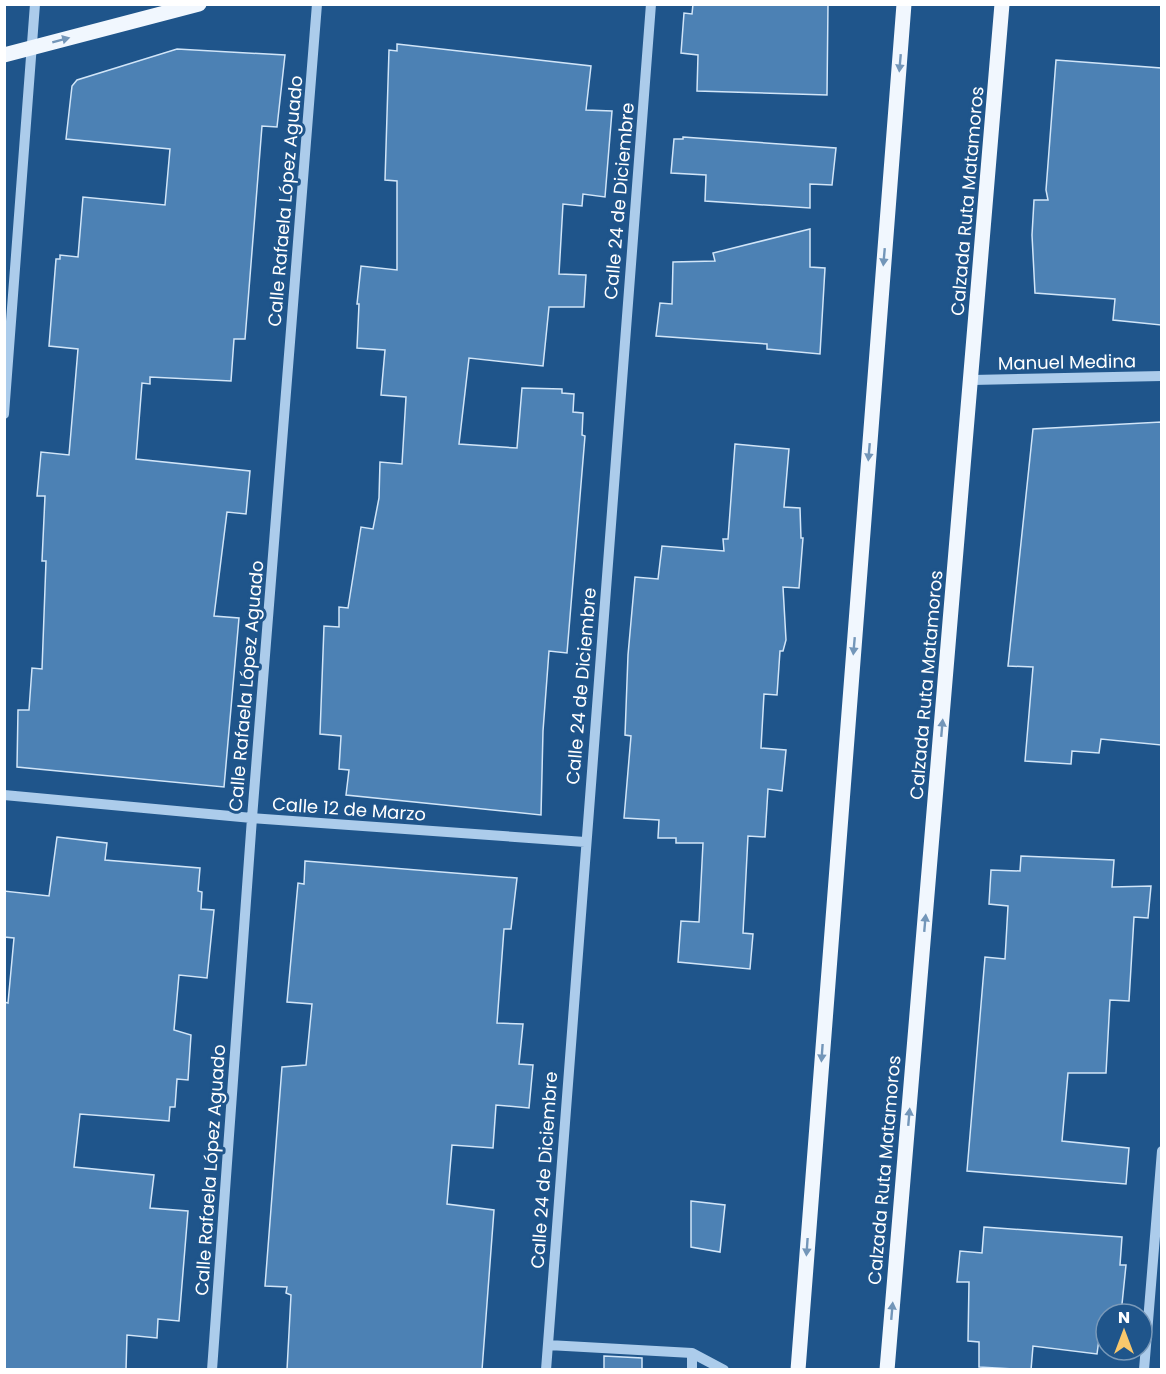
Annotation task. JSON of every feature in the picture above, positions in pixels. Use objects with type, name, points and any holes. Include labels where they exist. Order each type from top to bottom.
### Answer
[{"type":"main road","points":[[4,55],[200,4]]},
{"type":"main road","points":[[798,1370],[904,4]]},
{"type":"main road","name":"Calzada Ruta Matamoros","points":[[887,1370],[1002,4]]},
{"type":"street","points":[[4,414],[36,4]]},
{"type":"street","name":"Calle Rafaela López Aguado","points":[[212,1370],[252,818],[317,4]]},
{"type":"street","name":"Calle 24 de Diciembre","points":[[546,1370],[651,4]]},
{"type":"street","name":"Manuel Medina","points":[[972,380],[1161,376]]},
{"type":"street","name":"Calle 12 de Marzo","points":[[4,795],[252,818],[585,842]]},
{"type":"street","points":[[1144,1370],[1161,1151]]},
{"type":"street","points":[[548,1345],[692,1353],[724,1370]]},
{"type":"street","points":[[692,1353],[692,1370]]},
{"type":"building","points":[[693,4],[828,4],[827,95],[697,91],[698,55],[681,53],[684,13],[692,14]]},
{"type":"building","points":[[397,44],[591,66],[586,110],[612,111],[605,197],[583,194],[582,206],[563,204],[559,274],[586,275],[584,307],[549,307],[543,366],[469,358],[459,444],[517,448],[522,388],[562,389],[562,393],[574,394],[573,412],[583,413],[582,435],[585,436],[567,653],[549,651],[543,731],[541,815],[346,795],[349,770],[339,769],[341,736],[320,734],[324,626],[339,627],[339,607],[348,608],[361,527],[373,529],[379,498],[380,462],[402,464],[406,397],[381,395],[385,350],[357,348],[359,304],[357,304],[361,266],[397,270],[397,181],[385,180],[389,50],[397,51]]},
{"type":"building","points":[[177,49],[285,55],[277,127],[262,126],[245,339],[234,339],[231,381],[150,377],[150,384],[142,383],[136,459],[250,471],[246,514],[227,512],[214,616],[239,618],[224,787],[17,767],[18,710],[29,710],[32,668],[42,669],[46,561],[42,561],[45,496],[37,496],[41,452],[69,455],[78,349],[49,346],[56,259],[60,259],[60,255],[78,257],[83,197],[165,205],[170,149],[66,139],[72,86],[77,80]]},
{"type":"building","points":[[1056,60],[1161,68],[1161,325],[1113,320],[1115,299],[1035,293],[1032,235],[1034,200],[1048,200],[1046,190]]},
{"type":"building","points":[[683,137],[836,148],[832,185],[810,184],[810,208],[705,201],[706,175],[671,173],[674,139],[683,139]]},
{"type":"building","points":[[810,229],[810,267],[825,268],[820,354],[767,349],[767,344],[656,336],[660,303],[672,304],[673,262],[715,261],[713,253]]},
{"type":"building","points":[[1161,422],[1161,745],[1101,739],[1099,753],[1072,751],[1071,764],[1025,761],[1033,667],[1008,666],[1033,429]]},
{"type":"building","points":[[735,444],[789,449],[784,507],[800,508],[801,538],[803,538],[799,588],[783,587],[786,640],[783,651],[780,651],[777,695],[764,694],[761,748],[786,750],[782,791],[768,789],[765,837],[748,836],[743,933],[753,934],[750,969],[678,962],[681,921],[699,922],[703,843],[676,843],[676,838],[658,838],[659,820],[624,818],[631,736],[625,735],[628,655],[635,577],[658,579],[662,546],[724,551],[723,539],[728,539]]},
{"type":"building","points":[[57,837],[107,843],[105,860],[200,868],[198,891],[202,892],[201,909],[214,910],[207,978],[179,975],[174,1030],[191,1035],[188,1080],[177,1079],[175,1107],[170,1107],[169,1121],[80,1114],[74,1167],[154,1175],[150,1208],[188,1211],[179,1321],[158,1319],[157,1338],[127,1335],[126,1370],[4,1370],[4,1002],[8,1003],[14,938],[4,937],[4,891],[49,896]]},
{"type":"building","points":[[1021,856],[1114,860],[1112,887],[1151,886],[1148,918],[1134,917],[1129,1001],[1110,1000],[1106,1073],[1068,1073],[1062,1141],[1129,1148],[1126,1184],[967,1171],[985,957],[1005,959],[1008,906],[989,904],[991,870],[1020,871]]},
{"type":"building","points":[[305,861],[517,878],[511,929],[504,929],[497,1023],[523,1024],[519,1064],[533,1065],[529,1108],[496,1105],[493,1148],[452,1145],[447,1204],[494,1210],[482,1370],[287,1370],[291,1295],[286,1293],[287,1287],[265,1286],[282,1067],[306,1065],[312,1004],[287,1002],[298,883],[304,884]]},
{"type":"building","points":[[691,1201],[725,1205],[720,1252],[691,1247]]},
{"type":"building","points":[[984,1227],[1122,1237],[1120,1265],[1126,1265],[1122,1302],[1094,1302],[1094,1354],[1033,1346],[1031,1370],[979,1367],[979,1342],[968,1341],[969,1282],[957,1282],[960,1251],[982,1253]]},
{"type":"building","points":[[604,1356],[642,1358],[642,1370],[604,1370]]}]
